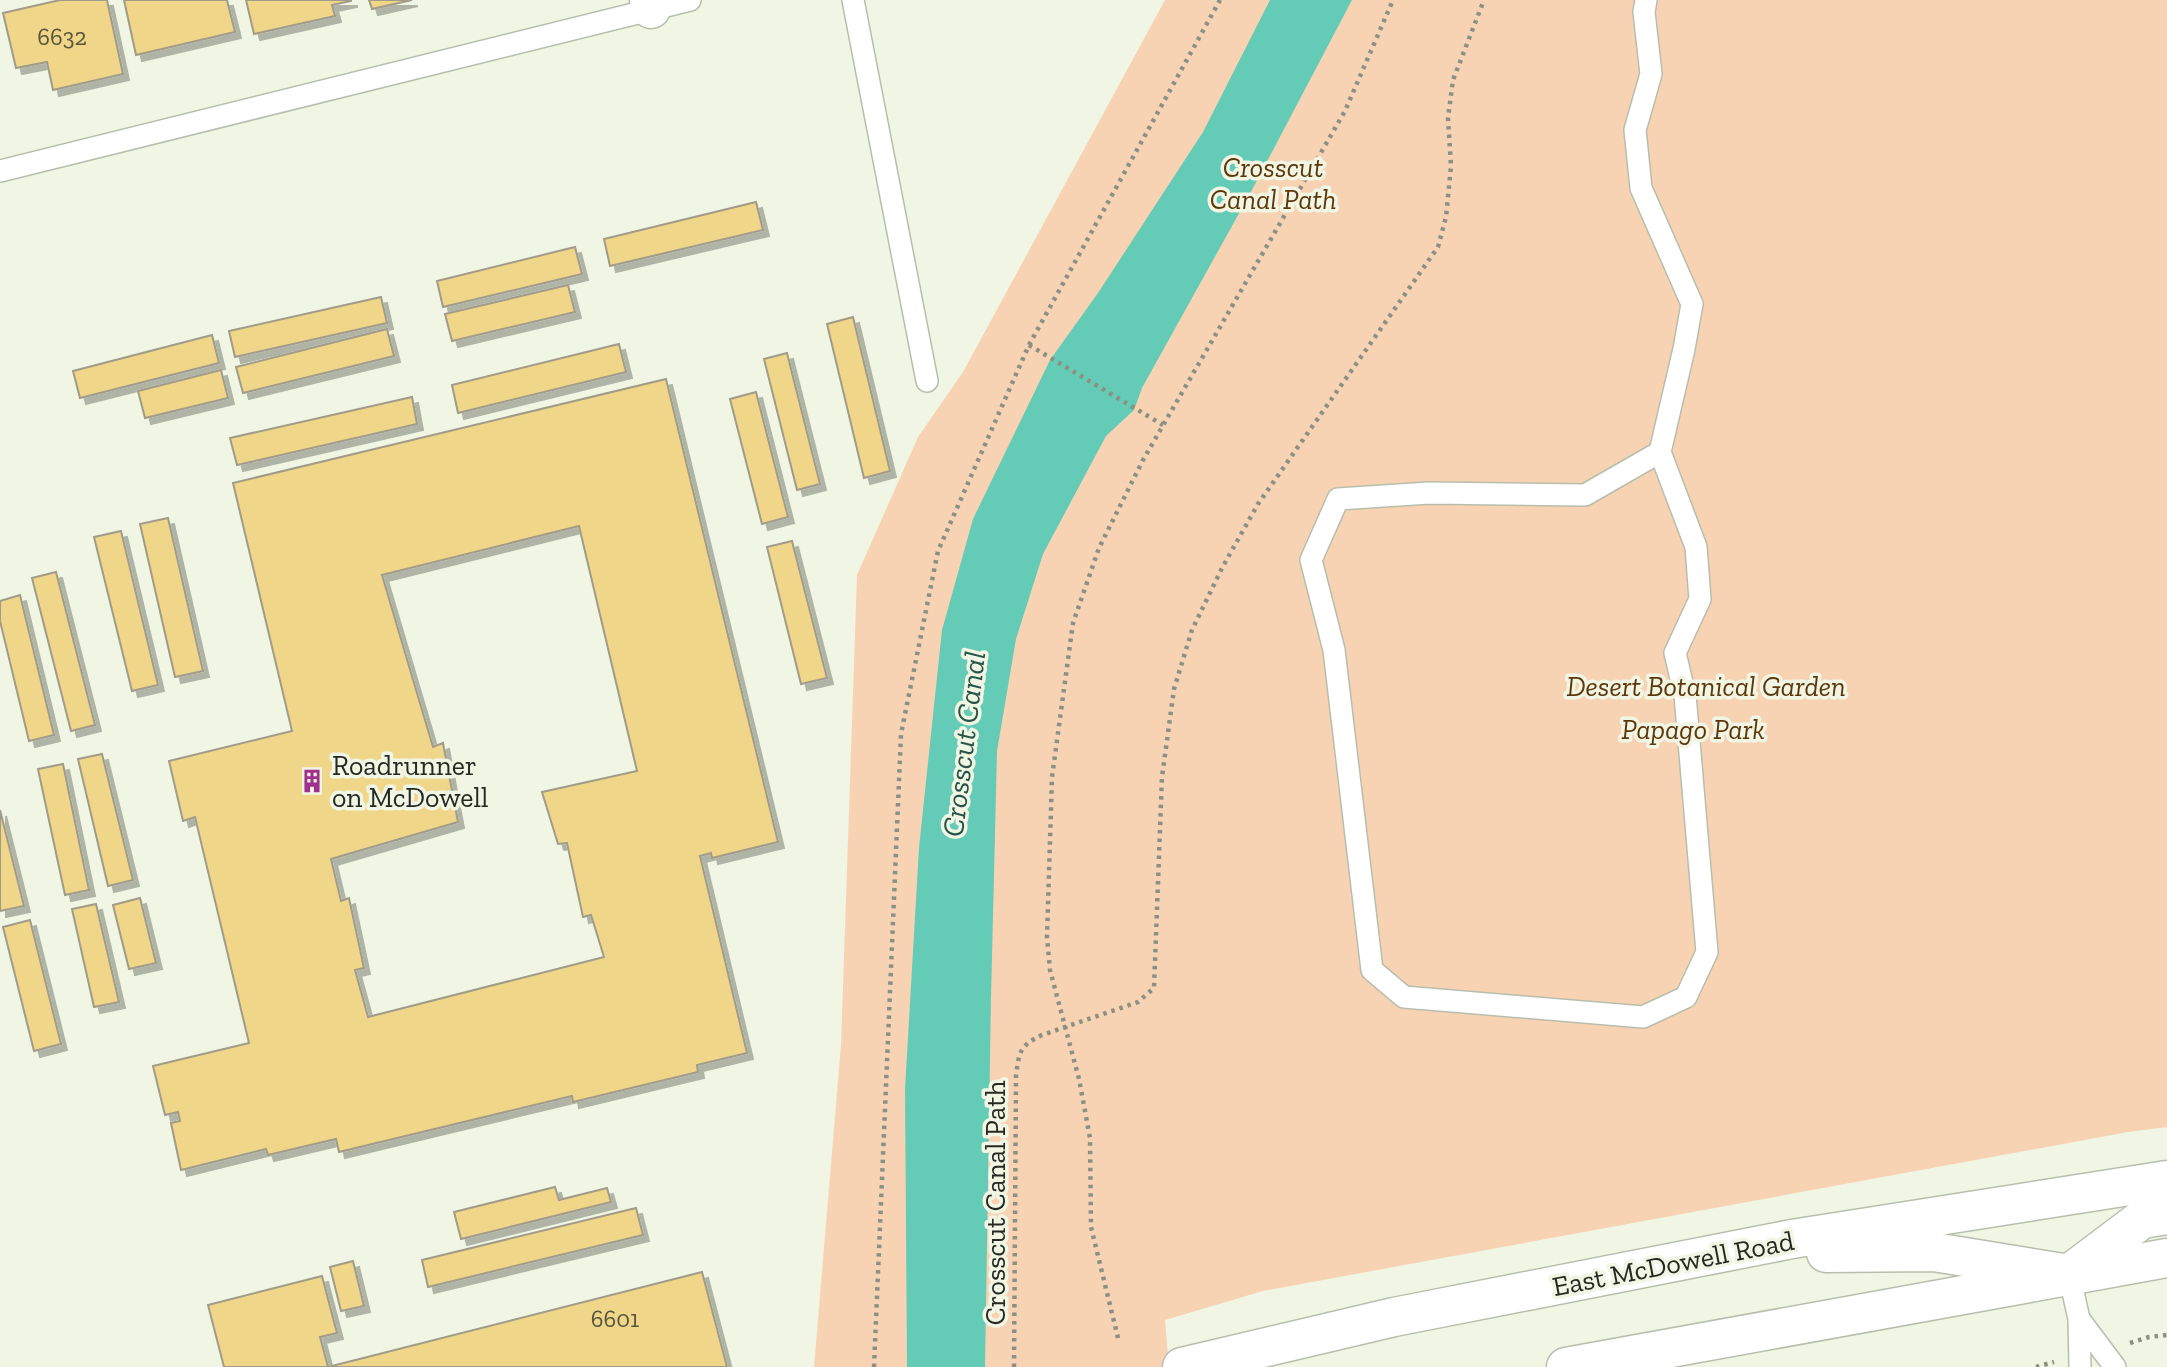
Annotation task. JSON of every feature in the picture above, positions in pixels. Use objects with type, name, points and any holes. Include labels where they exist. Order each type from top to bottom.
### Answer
[{"type":"main road","name":"East McDowell Road","points":[[1182,1367],[1394,1317],[1792,1239],[2167,1180]]},
{"type":"main road","points":[[1714,1254],[1934,1252],[2069,1275],[2142,1219],[2167,1215]]},
{"type":"main road","points":[[1566,1367],[2167,1258]]},
{"type":"lane","points":[[0,171],[650,4],[690,0]]},
{"type":"lane","points":[[853,0],[927,381]]},
{"type":"lane","points":[[1646,0],[1644,12],[1651,74],[1634,130],[1642,188],[1692,304],[1660,452],[1696,547],[1700,599],[1675,653],[1685,695],[1707,952],[1686,996],[1643,1017],[1404,997],[1372,970],[1334,650],[1311,560],[1338,499],[1429,493],[1585,495],[1660,452]]},
{"type":"lane","points":[[2069,1275],[2079,1319],[2080,1367]]},
{"type":"lane","points":[[2079,1319],[2115,1367]]},
{"type":"path","points":[[874,1367],[901,734],[939,551],[1029,345],[1220,0]]},
{"type":"path","points":[[1118,1338],[1091,1227],[1090,1138],[1079,1079],[1050,970],[1047,937],[1052,777],[1073,623],[1099,548],[1163,425],[1345,111],[1393,0]]},
{"type":"path","name":"Crosscut Canal Path","points":[[1014,1367],[1016,1076],[1019,1053],[1027,1042],[1138,1002],[1154,988],[1162,777],[1174,689],[1192,630],[1222,568],[1258,504],[1438,247],[1447,205],[1451,166],[1448,118],[1453,80],[1484,0]]},
{"type":"path","points":[[1029,345],[1163,425]]},
{"type":"path","points":[[2131,1343],[2149,1336],[2167,1335]]},
{"type":"path","points":[[2036,1367],[2046,1364]]},
{"type":"green space","name":"Desert Botanical Garden","points":[[1165,0],[2167,0],[2167,1127],[1263,1291],[1165,1320],[1169,1367],[814,1367],[841,1045],[857,575],[918,437],[963,372]]},
{"type":"water","name":"Crosscut Canal","points":[[1270,0],[1352,0],[1252,190],[1142,388],[1134,410],[1106,436],[1043,554],[1016,639],[997,751],[985,1367],[907,1367],[905,1089],[919,848],[942,630],[973,519],[1050,360],[1098,293],[1203,132]]},
{"type":"building","points":[[60,0],[107,0],[123,74],[53,90],[47,62],[16,68],[3,13]]},
{"type":"building","points":[[124,0],[227,0],[235,32],[136,55]]},
{"type":"building","points":[[246,0],[351,1],[332,5],[335,16],[254,34]]},
{"type":"building","points":[[369,0],[412,0],[372,9]]},
{"type":"building","points":[[756,202],[763,230],[610,266],[604,239]]},
{"type":"building","points":[[575,247],[582,274],[443,307],[437,281]]},
{"type":"building","points":[[568,285],[575,312],[452,341],[445,314]]},
{"type":"building","points":[[381,297],[387,323],[235,357],[229,331]]},
{"type":"building","points":[[853,317],[890,471],[864,478],[827,324]]},
{"type":"building","points":[[387,329],[394,356],[243,393],[236,367]]},
{"type":"building","points":[[212,335],[219,363],[80,398],[73,371]]},
{"type":"building","points":[[619,344],[626,372],[458,413],[452,385]]},
{"type":"building","points":[[787,353],[820,484],[797,490],[764,359]]},
{"type":"building","points":[[221,370],[228,398],[145,418],[138,391]]},
{"type":"building","name":"Roadrunner on McDowell","points":[[666,379],[778,842],[712,858],[711,853],[700,856],[747,1053],[697,1065],[698,1072],[573,1102],[572,1096],[339,1152],[336,1139],[268,1155],[266,1149],[181,1170],[171,1123],[180,1121],[178,1112],[165,1115],[153,1066],[249,1043],[195,817],[183,821],[169,761],[292,731],[233,483]],"holes":[[[579,526],[637,771],[542,792],[558,844],[567,843],[583,917],[591,915],[604,957],[368,1017],[355,970],[364,968],[349,898],[341,901],[331,859],[458,822],[443,743],[433,747],[382,575]]]},
{"type":"building","points":[[756,392],[788,517],[762,524],[730,399]]},
{"type":"building","points":[[412,397],[417,424],[237,465],[230,438]]},
{"type":"building","points":[[168,518],[203,671],[175,677],[140,524]]},
{"type":"building","points":[[121,531],[158,685],[132,691],[94,537]]},
{"type":"building","points":[[792,541],[827,678],[801,684],[767,547]]},
{"type":"building","points":[[56,572],[95,725],[71,731],[32,578]]},
{"type":"building","points":[[20,595],[54,735],[29,741],[0,621],[0,601]]},
{"type":"building","points":[[102,754],[133,880],[108,886],[78,759]]},
{"type":"building","points":[[63,764],[89,890],[65,895],[38,769]]},
{"type":"building","points":[[0,810],[24,906],[0,911]]},
{"type":"building","points":[[140,898],[156,963],[129,969],[113,905]]},
{"type":"building","points":[[96,904],[119,1002],[94,1007],[72,909]]},
{"type":"building","points":[[30,920],[61,1044],[34,1051],[3,927]]},
{"type":"building","points":[[555,1187],[559,1200],[607,1188],[611,1202],[461,1239],[454,1212]]},
{"type":"building","points":[[636,1208],[643,1235],[428,1287],[422,1260]]},
{"type":"building","points":[[353,1261],[364,1306],[341,1311],[330,1267]]},
{"type":"building","points":[[702,1272],[727,1367],[328,1367]]},
{"type":"building","points":[[322,1276],[337,1333],[320,1337],[328,1367],[224,1367],[208,1305]]},
{"type":"place","name":"Roadrunner on McDowell","points":[[312,781]]},
{"type":"park label","name":"Papago Park","points":[[1693,729]]}]
